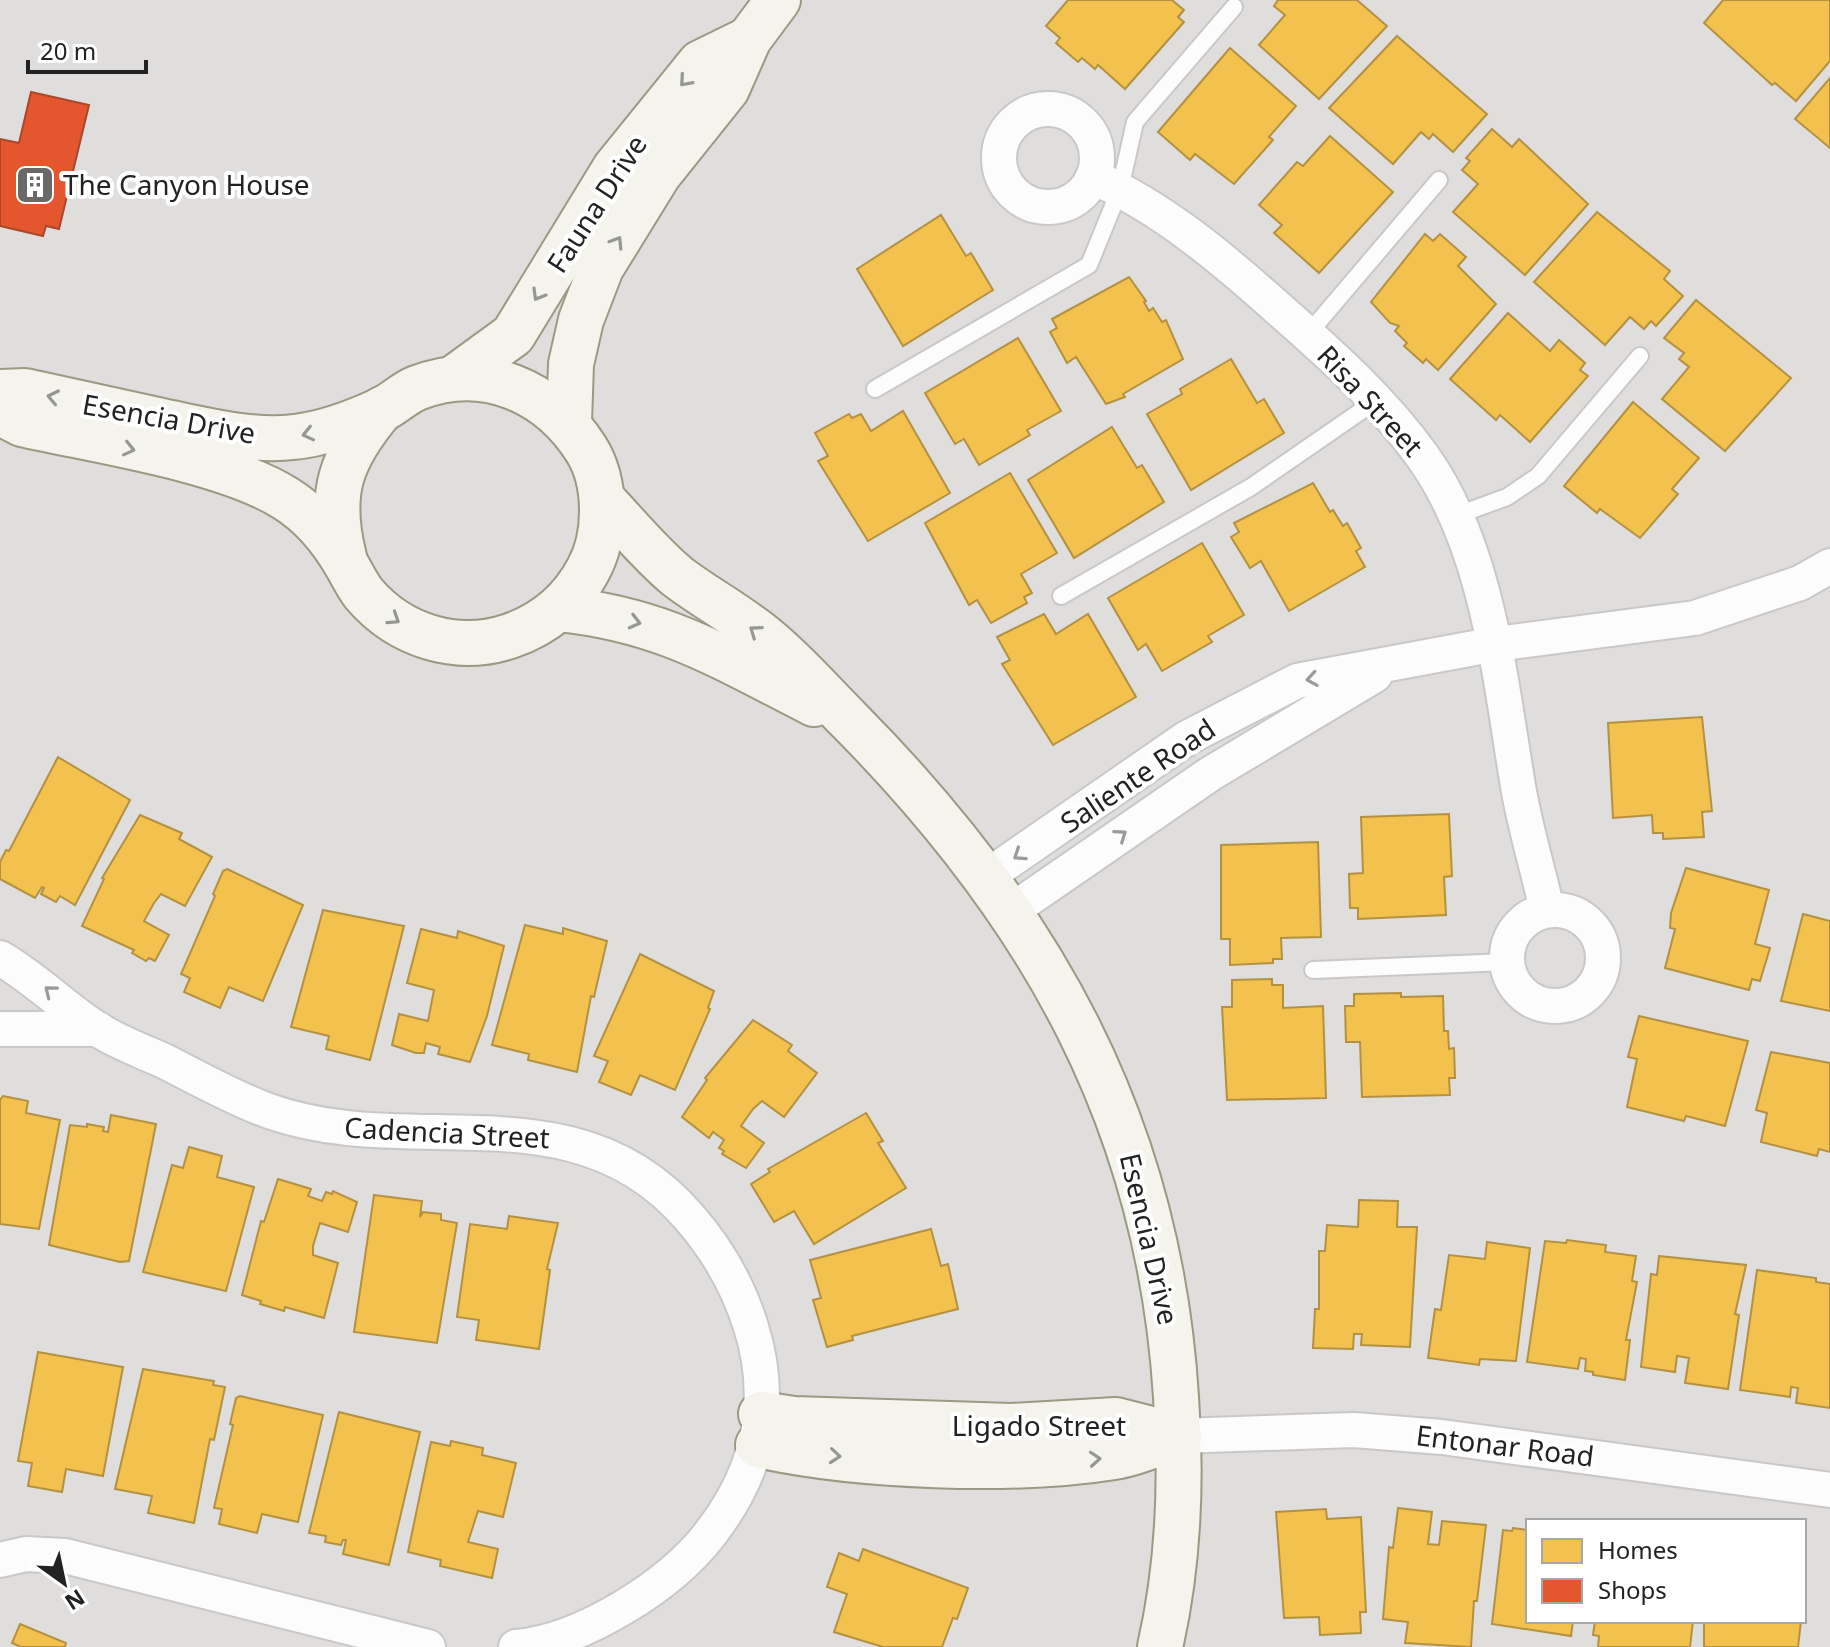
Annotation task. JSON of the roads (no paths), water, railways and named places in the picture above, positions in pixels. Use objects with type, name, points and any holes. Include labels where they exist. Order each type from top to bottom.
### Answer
[{"type":"street","name":"Fauna Drive","points":[[569,422],[571,364],[581,320],[601,268],[659,174],[727,89],[749,39],[778,0]]},
{"type":"street","name":"Fauna Drive","points":[[454,378],[513,335],[615,168],[700,63],[749,39]]},
{"type":"street","name":"Risa Street","points":[[1106,183],[1181,227],[1308,334],[1377,400],[1424,459],[1455,516],[1496,644],[1519,789],[1547,910]]},
{"type":"street","name":"Esencia Drive","points":[[0,392],[25,391],[213,432],[257,437],[306,435],[382,409],[416,388],[454,378],[497,380],[536,396],[569,422],[592,458],[602,499],[593,561],[577,591],[528,630],[505,638],[456,643],[421,635],[388,618],[362,592],[345,560],[312,518],[284,497],[248,480],[195,464],[22,424],[0,413]]},
{"type":"street","name":"Esencia Drive","points":[[345,560],[335,520],[339,479],[355,441],[382,409]]},
{"type":"street","name":"Esencia Drive","points":[[602,499],[676,575],[767,639],[905,780],[998,894],[1060,990],[1113,1099],[1148,1205],[1171,1329],[1179,1436],[1179,1537],[1160,1647]]},
{"type":"street","name":"Saliente Road","points":[[998,894],[1187,738],[1297,681],[1496,644],[1695,618],[1800,583],[1830,566]]},
{"type":"street","name":"Esencia Drive","points":[[558,609],[597,613],[670,631],[852,723]]},
{"type":"street","points":[[1547,910],[1576,914],[1598,934],[1604,963],[1591,990],[1575,1002],[1546,1005],[1519,990],[1507,962],[1514,932],[1529,917],[1547,910]]},
{"type":"street","name":"Cadencia Street","points":[[0,958],[32,977],[98,1029],[261,1108],[314,1124],[373,1132],[514,1134],[561,1139],[601,1152],[635,1169],[671,1196],[698,1227],[722,1259],[741,1295],[760,1369],[759,1430]]},
{"type":"street","name":"Cadencia Street","points":[[0,1029],[98,1029]]},
{"type":"street","points":[[516,1647],[577,1630],[624,1607],[671,1573],[709,1535],[753,1463],[759,1430]]},
{"type":"street","name":"Ligado Street","points":[[759,1430],[788,1452],[939,1465],[1116,1457],[1179,1436]]},
{"type":"street","name":"Entonar Road","points":[[1179,1436],[1354,1430],[1442,1437],[1830,1490]]},
{"type":"street","points":[[0,1560],[26,1554],[65,1556],[428,1647]]},
{"type":"lane","points":[[875,389],[1089,265],[1106,183],[1135,122],[1234,7]]},
{"type":"lane","points":[[1308,334],[1439,180]]},
{"type":"lane","points":[[1455,516],[1507,497],[1538,476],[1640,356]]},
{"type":"lane","points":[[1061,596],[1251,487],[1377,400]]},
{"type":"lane","points":[[1313,970],[1507,962]]},
{"type":"place","name":"The Canyon House","points":[[35,185]]}]
